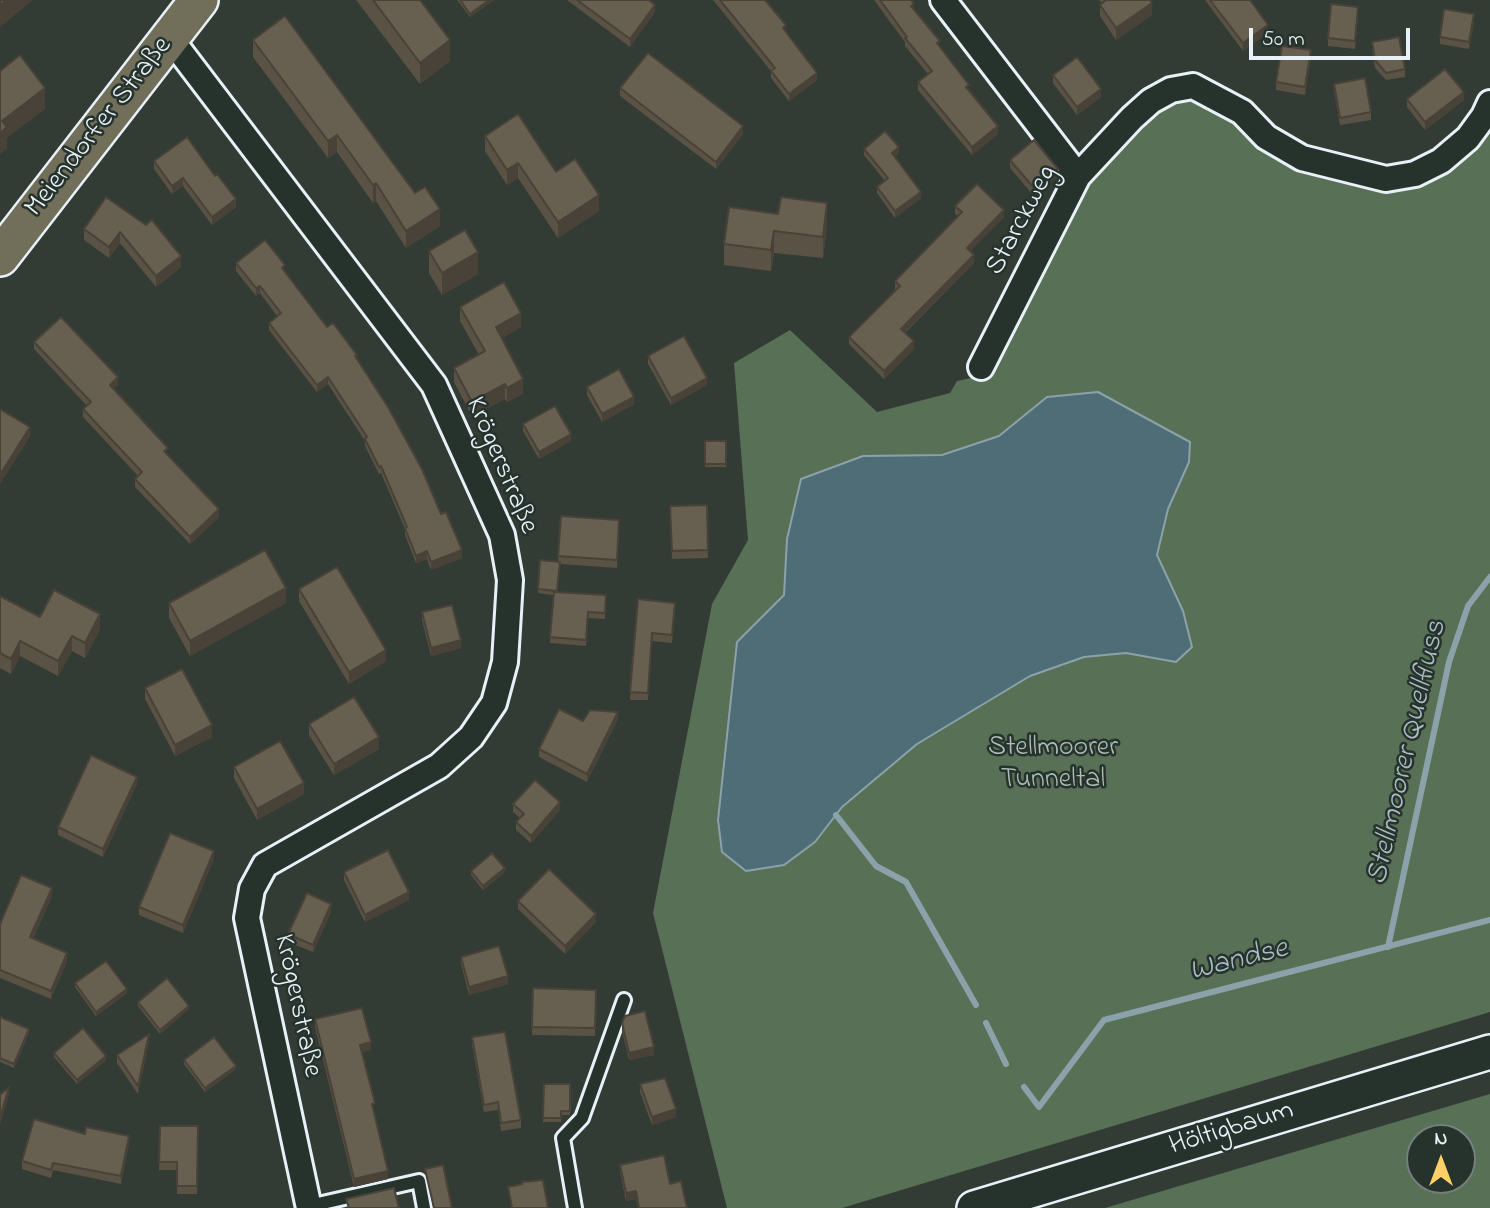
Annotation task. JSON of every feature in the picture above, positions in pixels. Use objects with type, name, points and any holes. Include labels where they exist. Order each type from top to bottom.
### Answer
[{"type":"main road","name":"Meiendorfer Straße","points":[[0,257],[199,0]]},
{"type":"main road","name":"Höltigbaum","points":[[974,1208],[1490,1052]]},
{"type":"street","points":[[943,0],[1078,176]]},
{"type":"street","name":"Krögerstraße","points":[[170,38],[433,385],[502,535],[510,580],[505,662],[494,703],[471,737],[439,766],[265,865],[252,889],[247,918],[309,1207]]},
{"type":"street","name":"Starckweg","points":[[981,367],[1078,176],[1132,118],[1152,101],[1171,90],[1194,86],[1242,112],[1266,137],[1302,158],[1385,179],[1415,174],[1441,161],[1468,138],[1490,103]]},
{"type":"lane","points":[[575,1208],[563,1138],[582,1118],[624,1000]]},
{"type":"lane","points":[[309,1207],[419,1181],[424,1208]]},
{"type":"green space","name":"Stellmoorer Tunneltal","points":[[1194,94],[1213,101],[1290,161],[1350,183],[1402,186],[1490,119],[1490,1012],[842,1208],[727,1208],[653,913],[712,604],[748,540],[734,363],[790,330],[877,412],[950,393],[957,381],[984,375],[1090,181],[1164,100]]},
{"type":"green space","points":[[1490,1094],[1490,1208],[1105,1208]]},
{"type":"water","points":[[1098,392],[1190,442],[1189,462],[1168,509],[1157,555],[1183,611],[1192,647],[1176,662],[1126,653],[1084,657],[1030,676],[917,744],[842,807],[815,842],[784,865],[746,871],[722,852],[718,820],[737,642],[784,595],[787,539],[801,479],[863,456],[942,455],[999,436],[1047,397]]},
{"type":"building","points":[[373,0],[420,0],[450,40],[420,63]]},
{"type":"building","points":[[460,0],[489,0],[470,14]]},
{"type":"building","points":[[577,0],[649,0],[655,5],[630,39]]},
{"type":"building","points":[[720,0],[765,0],[786,25],[783,28],[817,73],[789,94],[771,71],[775,68]]},
{"type":"building","points":[[880,0],[911,0],[914,4],[911,6],[940,41],[937,43],[969,85],[966,87],[998,126],[972,147],[918,82],[932,71],[905,38],[907,37]]},
{"type":"building","points":[[1106,0],[1150,0],[1152,3],[1116,28],[1100,5]]},
{"type":"building","points":[[1210,0],[1250,0],[1268,25],[1243,43]]},
{"type":"building","points":[[1331,4],[1358,7],[1355,41],[1328,38]]},
{"type":"building","points":[[1444,9],[1474,14],[1469,42],[1440,37]]},
{"type":"building","points":[[285,16],[415,193],[425,187],[440,209],[406,231],[376,183],[373,185],[337,135],[328,141],[253,40]]},
{"type":"building","points":[[1399,37],[1405,69],[1386,73],[1375,60],[1372,42]]},
{"type":"building","points":[[1282,46],[1311,50],[1305,87],[1276,82]]},
{"type":"building","points":[[648,53],[743,126],[716,162],[620,88]]},
{"type":"building","points":[[20,55],[45,88],[2,121],[7,127],[0,133],[0,71]]},
{"type":"building","points":[[1077,57],[1101,89],[1077,107],[1053,75]]},
{"type":"building","points":[[1445,69],[1464,92],[1425,122],[1407,99]]},
{"type":"building","points":[[1365,78],[1371,112],[1340,118],[1334,84]]},
{"type":"building","points":[[518,114],[556,172],[575,159],[599,195],[558,222],[518,163],[507,170],[485,136]]},
{"type":"building","points":[[885,131],[899,147],[892,153],[921,192],[895,211],[877,187],[888,178],[864,149]]},
{"type":"building","points":[[187,137],[215,176],[217,174],[236,199],[212,217],[183,178],[172,186],[154,161]]},
{"type":"building","points":[[1034,140],[1058,169],[1034,188],[1010,160]]},
{"type":"building","points":[[977,184],[1004,210],[967,248],[974,255],[901,329],[914,341],[884,371],[849,337],[900,286],[895,281],[962,212],[955,206]]},
{"type":"building","points":[[106,197],[146,225],[152,220],[181,256],[156,276],[120,232],[109,247],[84,229]]},
{"type":"building","points":[[781,197],[827,203],[823,237],[774,231],[771,250],[724,244],[729,207],[778,214]]},
{"type":"building","points":[[465,230],[478,252],[442,273],[429,251]]},
{"type":"building","points":[[265,240],[285,265],[282,268],[327,327],[333,323],[357,355],[355,356],[388,407],[422,469],[441,514],[446,512],[462,550],[431,562],[427,551],[416,556],[405,528],[407,527],[381,466],[379,467],[365,439],[367,437],[328,377],[317,385],[269,323],[281,313],[260,286],[256,288],[236,263]]},
{"type":"building","points":[[504,282],[521,313],[496,327],[523,379],[507,388],[505,384],[472,402],[454,368],[485,351],[460,307]]},
{"type":"building","points":[[61,317],[118,377],[110,385],[168,448],[164,451],[219,509],[190,537],[135,479],[142,472],[83,409],[91,402],[34,342]]},
{"type":"building","points":[[684,336],[707,378],[671,398],[648,356]]},
{"type":"building","points":[[619,369],[634,397],[602,414],[587,387]]},
{"type":"building","points":[[555,406],[571,434],[539,452],[523,424]]},
{"type":"building","points":[[0,409],[30,427],[0,475]]},
{"type":"building","points":[[705,441],[726,441],[726,464],[705,464]]},
{"type":"building","points":[[707,505],[708,550],[672,551],[670,506]]},
{"type":"building","points":[[561,516],[619,520],[617,560],[558,556]]},
{"type":"building","points":[[265,550],[286,588],[190,641],[169,603]]},
{"type":"building","points":[[540,560],[560,562],[557,591],[538,589]]},
{"type":"building","points":[[337,567],[386,650],[349,672],[299,589]]},
{"type":"building","points":[[54,590],[100,614],[85,643],[72,636],[58,661],[20,641],[11,659],[0,653],[0,596],[40,617]]},
{"type":"building","points":[[554,592],[606,595],[605,613],[588,612],[586,640],[550,637]]},
{"type":"building","points":[[638,599],[675,603],[672,635],[652,633],[648,693],[630,692]]},
{"type":"building","points":[[452,605],[461,640],[431,648],[422,612]]},
{"type":"building","points":[[182,669],[212,725],[175,745],[145,688]]},
{"type":"building","points":[[354,697],[379,737],[334,764],[309,724]]},
{"type":"building","points":[[559,709],[583,721],[590,710],[618,712],[587,774],[539,749]]},
{"type":"building","points":[[280,741],[304,783],[257,809],[234,767]]},
{"type":"building","points":[[91,755],[137,777],[103,849],[58,827]]},
{"type":"building","points":[[535,780],[560,802],[531,836],[516,822],[524,814],[513,804]]},
{"type":"building","points":[[170,833],[214,851],[183,925],[139,907]]},
{"type":"building","points":[[388,850],[409,892],[365,915],[344,872]]},
{"type":"building","points":[[492,853],[505,868],[483,886],[471,871]]},
{"type":"building","points":[[549,869],[596,914],[565,946],[518,901]]},
{"type":"building","points":[[21,875],[52,888],[30,937],[67,953],[51,991],[0,970],[0,924]]},
{"type":"building","points":[[307,893],[331,904],[313,945],[288,934]]},
{"type":"building","points":[[499,946],[508,976],[469,987],[461,957]]},
{"type":"building","points":[[106,961],[127,989],[96,1012],[75,983]]},
{"type":"building","points":[[167,978],[189,1006],[160,1030],[138,1002]]},
{"type":"building","points":[[533,988],[596,990],[595,1028],[532,1027]]},
{"type":"building","points":[[362,1008],[371,1042],[360,1045],[388,1171],[354,1179],[315,1019]]},
{"type":"building","points":[[645,1011],[654,1047],[629,1053],[622,1023],[625,1016]]},
{"type":"building","points":[[0,1017],[29,1029],[14,1064],[0,1058]]},
{"type":"building","points":[[83,1028],[106,1056],[77,1080],[54,1053]]},
{"type":"building","points":[[505,1032],[521,1120],[501,1123],[498,1102],[484,1105],[472,1037]]},
{"type":"building","points":[[149,1034],[138,1086],[117,1055]]},
{"type":"building","points":[[214,1037],[236,1066],[205,1088],[184,1060]]},
{"type":"building","points":[[665,1078],[676,1109],[652,1117],[640,1084]]},
{"type":"building","points":[[544,1084],[570,1084],[570,1111],[561,1111],[561,1118],[543,1118]]},
{"type":"building","points":[[9,1087],[0,1118],[0,1095]]},
{"type":"building","points":[[34,1119],[85,1134],[86,1127],[129,1136],[121,1176],[53,1163],[51,1170],[22,1161]]},
{"type":"building","points":[[160,1126],[198,1126],[197,1186],[177,1186],[177,1162],[159,1162]]},
{"type":"building","points":[[664,1155],[670,1184],[681,1181],[687,1208],[639,1208],[636,1191],[626,1193],[620,1165]]},
{"type":"building","points":[[443,1165],[452,1208],[434,1208],[425,1169]]},
{"type":"building","points":[[543,1180],[548,1208],[512,1208],[508,1187],[522,1182]]},
{"type":"building","points":[[394,1188],[399,1208],[349,1208],[346,1199]]},
{"type":"waterway","name":"Stellmoorer Quellfluss","points":[[1388,947],[1449,662],[1468,606],[1490,577]]},
{"type":"waterway","points":[[836,815],[876,866],[906,882],[976,1005]]},
{"type":"waterway","name":"Wandse","points":[[1024,1087],[1039,1107],[1104,1020],[1490,920]]},
{"type":"waterway","points":[[986,1023],[1006,1064]]}]
